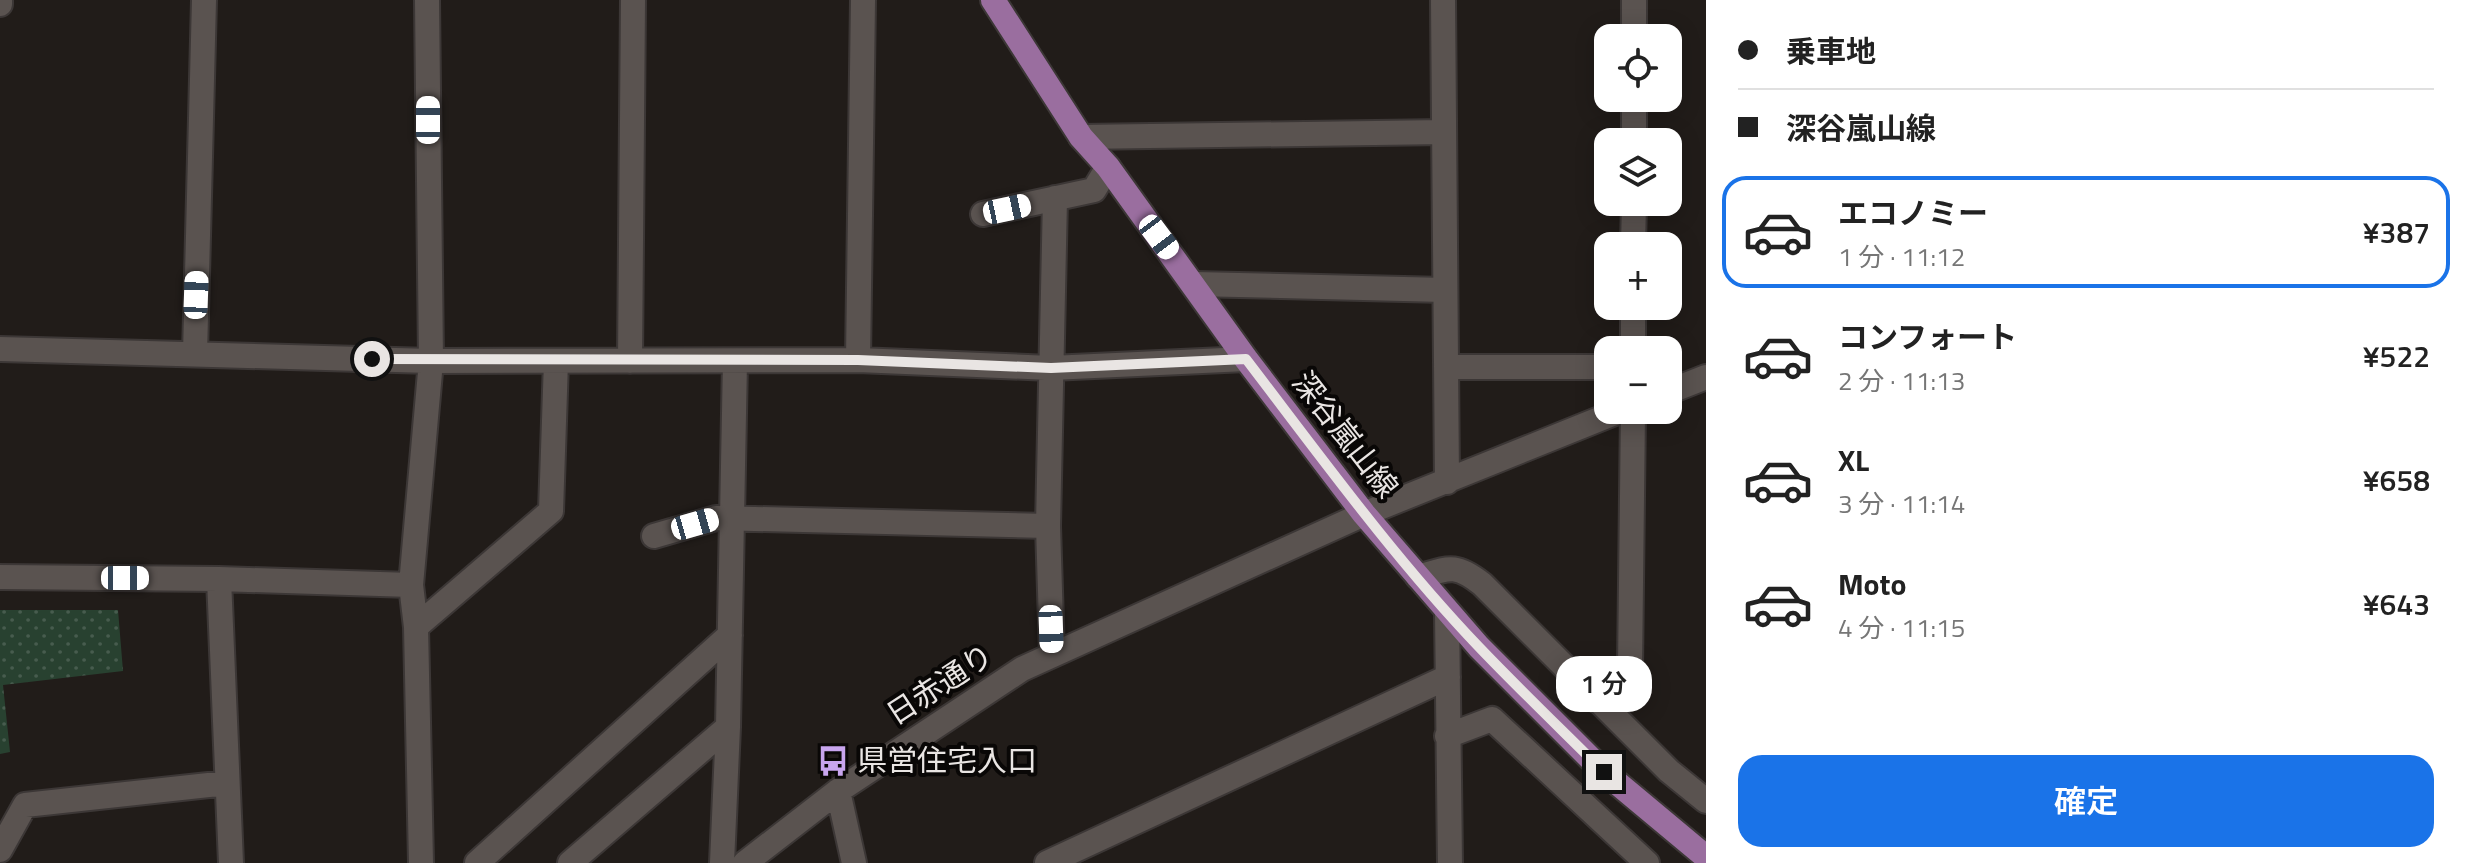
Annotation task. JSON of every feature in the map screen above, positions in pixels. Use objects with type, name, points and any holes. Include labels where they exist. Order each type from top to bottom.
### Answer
[{"type":"main road","name":"深谷嵐山線","points":[[993,0],[1081,137],[1108,167],[1246,359],[1364,514],[1479,647],[1604,772],[1706,857]]},
{"type":"street","points":[[195,354],[204,0]]},
{"type":"street","points":[[421,863],[416,627],[411,585],[431,361],[427,0]]},
{"type":"street","points":[[630,361],[633,0]]},
{"type":"street","points":[[858,360],[863,0]]},
{"type":"street","points":[[1443,0],[1447,482]]},
{"type":"street","points":[[1634,0],[1634,24]]},
{"type":"street","points":[[1081,137],[1444,132]]},
{"type":"street","points":[[983,214],[1094,190],[1108,167]]},
{"type":"street","points":[[1052,655],[1048,526],[1055,198]]},
{"type":"street","points":[[1194,284],[1445,290]]},
{"type":"street","points":[[0,349],[431,361],[858,360],[1051,368],[1246,359]]},
{"type":"street","points":[[416,627],[551,511],[556,361]]},
{"type":"street","points":[[722,863],[728,727],[735,361]]},
{"type":"street","points":[[1446,367],[1594,367]]},
{"type":"street","points":[[1682,386],[1706,377]]},
{"type":"street","name":"日赤通り","points":[[745,863],[838,791],[1022,669],[1364,514],[1594,422]]},
{"type":"street","points":[[1598,701],[1630,669],[1633,424]]},
{"type":"street","points":[[654,536],[716,518],[1048,526]]},
{"type":"street","points":[[1418,577],[1448,568],[1465,571],[1482,584],[1669,771],[1706,801]]},
{"type":"street","points":[[0,577],[411,585]]},
{"type":"street","points":[[219,579],[231,863]]},
{"type":"street","points":[[1447,611],[1450,863]]},
{"type":"street","points":[[477,863],[730,635]]},
{"type":"street","points":[[1047,863],[1448,677]]},
{"type":"street","points":[[1447,736],[1492,719],[1647,863]]},
{"type":"street","points":[[570,863],[728,727]]},
{"type":"street","points":[[0,850],[25,805],[227,783]]},
{"type":"street","points":[[838,791],[854,863]]},
{"type":"green space","points":[[0,610],[118,610],[123,671],[3,685],[10,752],[0,754]]},
{"type":"place","name":"県営住宅入口","points":[[833,761]]},
{"type":"route","points":[[372,359],[858,360],[1051,368],[1246,359],[1364,514],[1432,594],[1479,647],[1604,772]]}]
